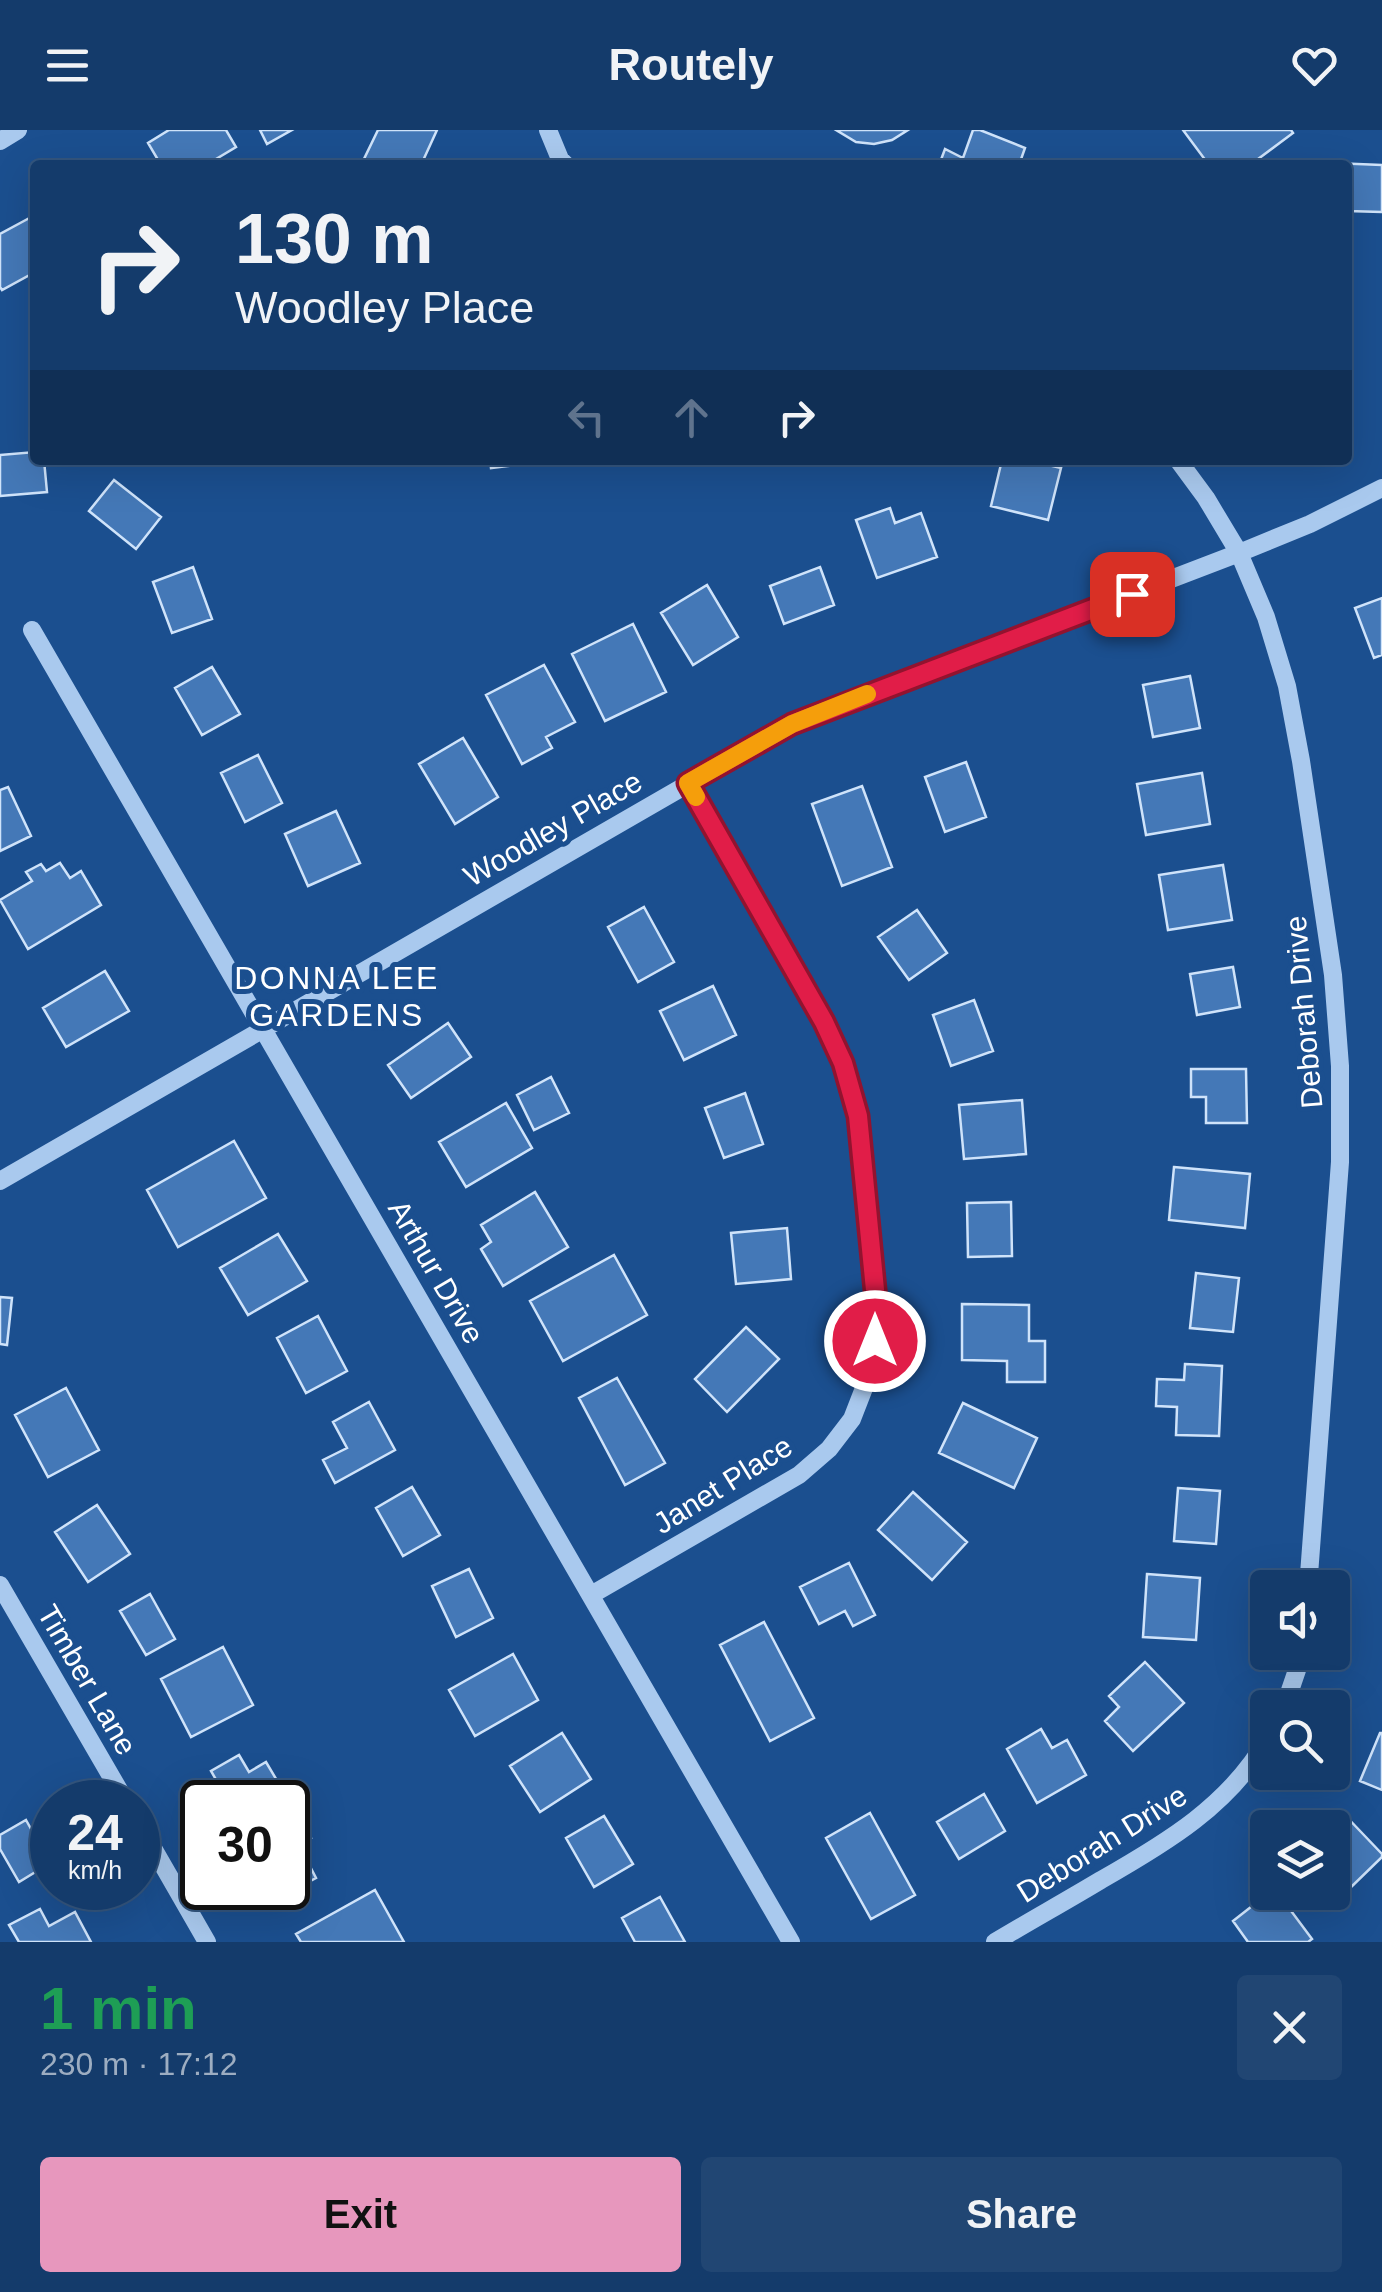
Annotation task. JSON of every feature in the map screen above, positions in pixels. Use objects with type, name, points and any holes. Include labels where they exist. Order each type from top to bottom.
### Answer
[{"type":"street","points":[[0,141],[18,130]]},
{"type":"street","points":[[548,130],[561,160]]},
{"type":"street","name":"Deborah Drive","points":[[1182,465],[1239,554],[1266,618],[1287,686],[1334,975],[1340,1066],[1340,1162],[1309,1570]]},
{"type":"street","name":"Woodley Place","points":[[0,1182],[792,724],[1239,554],[1382,488]]},
{"type":"street","name":"Arthur Drive","points":[[32,630],[792,1942]]},
{"type":"street","name":"Janet Place","points":[[592,1595],[799,1476],[830,1449],[852,1420],[866,1383],[875,1341],[876,1300],[858,1116],[843,1063],[824,1022],[688,783]]},
{"type":"street","name":"Timber Lane","points":[[0,1585],[113,1780]]},
{"type":"street","name":"Deborah Drive","points":[[995,1942],[1193,1824],[1227,1794],[1250,1765]]},
{"type":"street","points":[[160,1860],[207,1942]]},
{"type":"building","points":[[169,130],[226,130],[236,147],[214,160],[158,160],[148,143]]},
{"type":"building","points":[[260,130],[292,130],[267,144]]},
{"type":"building","points":[[378,130],[437,130],[423,160],[364,159]]},
{"type":"building","points":[[836,130],[908,130],[892,140],[874,144],[856,142]]},
{"type":"building","points":[[973,130],[1025,148],[1021,160],[941,160],[945,149],[963,158]]},
{"type":"building","points":[[1183,130],[1293,133],[1257,160],[1205,160]]},
{"type":"building","points":[[1352,164],[1382,165],[1382,212],[1352,211]]},
{"type":"building","points":[[30,218],[30,275],[2,290],[0,287],[0,234]]},
{"type":"building","points":[[30,452],[30,465],[44,465],[47,492],[0,496],[0,455]]},
{"type":"building","points":[[1001,465],[1061,468],[1048,520],[991,506]]},
{"type":"building","points":[[114,480],[161,517],[136,549],[89,511]]},
{"type":"building","points":[[890,508],[895,523],[921,513],[937,557],[877,578],[856,520]]},
{"type":"building","points":[[193,567],[212,619],[172,633],[153,582]]},
{"type":"building","points":[[820,567],[834,605],[784,624],[770,586]]},
{"type":"building","points":[[707,585],[738,637],[693,665],[661,613]]},
{"type":"building","points":[[1382,598],[1382,655],[1374,658],[1355,608]]},
{"type":"building","points":[[633,624],[666,692],[605,721],[572,654]]},
{"type":"building","points":[[544,665],[575,722],[546,737],[552,748],[522,764],[486,695]]},
{"type":"building","points":[[212,667],[240,714],[202,735],[175,688]]},
{"type":"building","points":[[1190,676],[1200,728],[1153,737],[1143,685]]},
{"type":"building","points":[[463,738],[498,797],[455,824],[419,764]]},
{"type":"building","points":[[258,755],[282,803],[245,822],[221,773]]},
{"type":"building","points":[[966,762],[986,817],[945,832],[925,777]]},
{"type":"building","points":[[1202,773],[1210,824],[1146,835],[1137,784]]},
{"type":"building","points":[[862,786],[892,867],[842,886],[812,804]]},
{"type":"building","points":[[8,787],[31,836],[0,851],[0,790]]},
{"type":"building","points":[[336,811],[360,863],[308,886],[285,834]]},
{"type":"building","points":[[60,863],[70,878],[81,871],[101,905],[28,949],[0,900],[32,881],[26,872],[41,864],[46,871]]},
{"type":"building","points":[[1223,865],[1232,920],[1168,930],[1159,875]]},
{"type":"building","points":[[644,907],[674,962],[638,982],[608,927]]},
{"type":"building","points":[[917,910],[947,953],[909,980],[878,937]]},
{"type":"building","points":[[1233,967],[1240,1007],[1197,1015],[1190,974]]},
{"type":"building","points":[[105,971],[129,1011],[66,1047],[43,1008]]},
{"type":"building","points":[[713,986],[736,1035],[684,1060],[660,1011]]},
{"type":"building","points":[[974,1000],[993,1051],[951,1066],[933,1015]]},
{"type":"building","points":[[448,1023],[471,1057],[411,1098],[388,1065]]},
{"type":"building","points":[[1191,1069],[1246,1069],[1247,1123],[1206,1123],[1206,1097],[1191,1097]]},
{"type":"building","points":[[551,1077],[569,1113],[534,1130],[517,1095]]},
{"type":"building","points":[[745,1093],[763,1144],[724,1158],[705,1108]]},
{"type":"building","points":[[1022,1100],[1026,1154],[964,1159],[959,1105]]},
{"type":"building","points":[[506,1103],[532,1148],[466,1187],[439,1142]]},
{"type":"building","points":[[234,1141],[266,1198],[178,1247],[147,1190]]},
{"type":"building","points":[[1174,1167],[1250,1174],[1245,1228],[1169,1220]]},
{"type":"building","points":[[535,1192],[568,1247],[503,1286],[481,1249],[491,1242],[481,1225]]},
{"type":"building","points":[[1011,1202],[1012,1256],[968,1257],[967,1203]]},
{"type":"building","points":[[787,1228],[791,1279],[736,1284],[731,1233]]},
{"type":"building","points":[[278,1234],[307,1281],[248,1315],[220,1268]]},
{"type":"building","points":[[614,1255],[647,1315],[563,1361],[530,1301]]},
{"type":"building","points":[[1196,1273],[1239,1278],[1233,1332],[1190,1328]]},
{"type":"building","points":[[0,1297],[12,1298],[7,1345],[0,1344]]},
{"type":"building","points":[[962,1304],[1029,1305],[1029,1341],[1045,1341],[1045,1382],[1007,1382],[1007,1361],[962,1360]]},
{"type":"building","points":[[318,1316],[347,1371],[306,1393],[277,1338]]},
{"type":"building","points":[[746,1327],[779,1359],[727,1412],[695,1379]]},
{"type":"building","points":[[1185,1364],[1222,1366],[1219,1436],[1176,1435],[1177,1407],[1156,1406],[1157,1379],[1184,1380]]},
{"type":"building","points":[[617,1378],[665,1463],[625,1485],[579,1398]]},
{"type":"building","points":[[66,1388],[99,1450],[48,1477],[15,1415]]},
{"type":"building","points":[[369,1402],[395,1450],[335,1483],[323,1460],[347,1448],[333,1422]]},
{"type":"building","points":[[963,1403],[1037,1438],[1014,1488],[939,1453]]},
{"type":"building","points":[[412,1487],[440,1535],[403,1556],[376,1508]]},
{"type":"building","points":[[1178,1488],[1220,1491],[1216,1544],[1174,1541]]},
{"type":"building","points":[[913,1492],[967,1542],[932,1580],[878,1530]]},
{"type":"building","points":[[97,1505],[130,1554],[88,1582],[55,1532]]},
{"type":"building","points":[[849,1563],[875,1615],[853,1626],[845,1611],[819,1624],[800,1587]]},
{"type":"building","points":[[469,1569],[493,1618],[456,1637],[432,1586]]},
{"type":"building","points":[[1147,1574],[1200,1578],[1196,1640],[1143,1637]]},
{"type":"building","points":[[150,1594],[175,1639],[146,1655],[120,1611]]},
{"type":"building","points":[[764,1622],[814,1718],[770,1741],[720,1645]]},
{"type":"building","points":[[223,1647],[253,1705],[191,1737],[161,1679]]},
{"type":"building","points":[[513,1654],[538,1700],[475,1736],[449,1690]]},
{"type":"building","points":[[1145,1662],[1184,1703],[1133,1751],[1105,1721],[1119,1707],[1109,1696]]},
{"type":"building","points":[[1041,1729],[1052,1748],[1067,1740],[1086,1775],[1037,1803],[1007,1749]]},
{"type":"building","points":[[562,1733],[591,1779],[540,1812],[510,1766]]},
{"type":"building","points":[[1382,1733],[1382,1790],[1360,1781]]},
{"type":"building","points":[[239,1755],[249,1772],[266,1762],[277,1780],[216,1780],[211,1771]]},
{"type":"building","points":[[984,1794],[1005,1831],[959,1859],[937,1822]]},
{"type":"building","points":[[870,1813],[915,1895],[871,1919],[826,1838]]},
{"type":"building","points":[[604,1816],[633,1864],[594,1887],[566,1838]]},
{"type":"building","points":[[26,1820],[30,1827],[30,1875],[19,1882],[0,1849],[0,1835]]},
{"type":"building","points":[[1350,1820],[1382,1854],[1350,1888]]},
{"type":"building","points":[[375,1890],[404,1942],[301,1942],[296,1934]]},
{"type":"building","points":[[660,1897],[685,1942],[635,1942],[622,1918]]},
{"type":"building","points":[[1250,1908],[1290,1910],[1312,1939],[1248,1942],[1233,1921]]},
{"type":"building","points":[[38,1910],[49,1926],[75,1912],[91,1942],[19,1942],[9,1925]]},
{"type":"slow traffic","points":[[696,797],[688,783],[792,724],[867,694]]},
{"type":"district","name":"DONNA LEE GARDENS","points":[[337,996]]},
{"type":"route","points":[[875,1341],[876,1300],[858,1116],[843,1063],[824,1022],[688,783],[792,724],[1132,594]]}]
